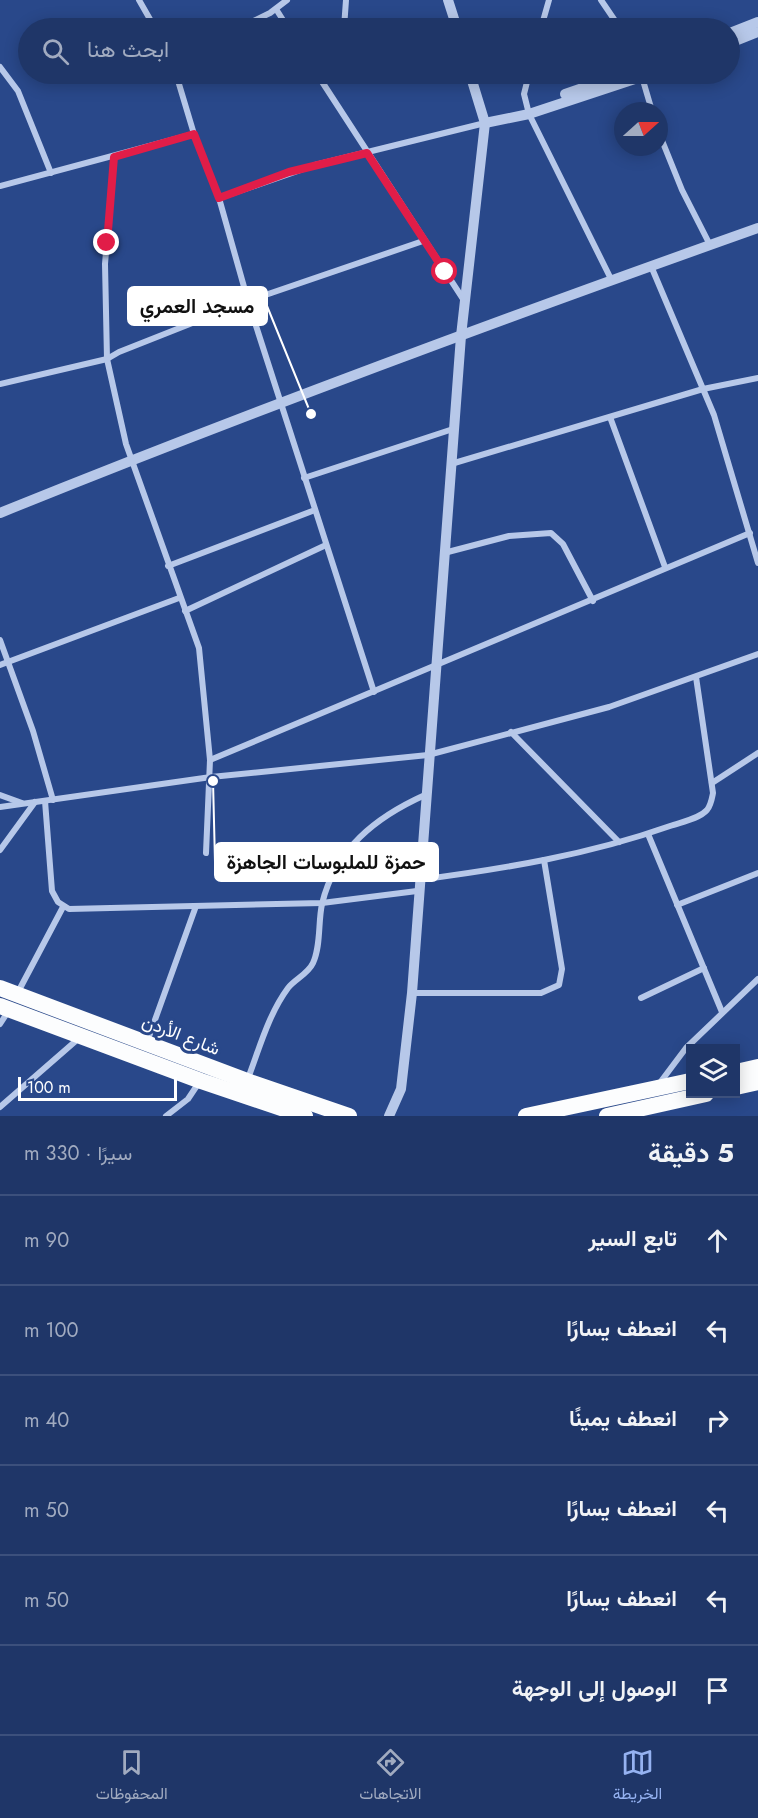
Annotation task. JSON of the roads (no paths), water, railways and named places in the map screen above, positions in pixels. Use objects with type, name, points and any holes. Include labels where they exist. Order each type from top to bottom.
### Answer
[{"type":"highway","name":"شارع الأردن","points":[[0,988],[247,1081],[349,1116]]},
{"type":"highway","name":"شارع الأردن","points":[[3,1014],[81,1036],[201,1081],[305,1116]]},
{"type":"highway","points":[[99,1044],[106,1028]]},
{"type":"highway","points":[[740,1071],[758,1067]]},
{"type":"highway","points":[[526,1116],[686,1081]]},
{"type":"highway","points":[[740,1085],[758,1082]]},
{"type":"highway","points":[[607,1116],[647,1111],[691,1098]]},
{"type":"street","points":[[139,0],[149,18]]},
{"type":"street","points":[[258,18],[287,0]]},
{"type":"street","points":[[345,18],[346,0]]},
{"type":"street","points":[[448,0],[453,18]]},
{"type":"street","points":[[544,18],[549,0]]},
{"type":"street","points":[[601,0],[613,18]]},
{"type":"street","points":[[276,9],[282,18]]},
{"type":"street","points":[[740,29],[758,22]]},
{"type":"street","points":[[740,39],[758,32]]},
{"type":"street","points":[[0,67],[18,91],[51,173]]},
{"type":"street","points":[[179,84],[194,134],[219,198],[248,302],[374,692]]},
{"type":"street","points":[[323,84],[423,241],[466,303]]},
{"type":"street","points":[[390,1116],[401,1089],[412,993],[453,429],[485,123],[473,84]]},
{"type":"street","points":[[526,84],[525,112],[611,279]]},
{"type":"street","points":[[525,112],[597,84]]},
{"type":"street","points":[[219,198],[289,172],[485,123],[617,84]]},
{"type":"street","points":[[648,84],[650,102]]},
{"type":"street","points":[[0,186],[194,134]]},
{"type":"street","points":[[668,155],[682,190],[710,245]]},
{"type":"street","points":[[114,157],[105,264],[107,359],[132,460],[179,598],[199,648],[210,760],[206,853]]},
{"type":"street","points":[[0,513],[280,403],[611,279],[758,228]]},
{"type":"street","points":[[0,384],[107,359],[119,352],[248,302],[423,241]]},
{"type":"street","points":[[651,266],[721,434],[758,563]]},
{"type":"street","points":[[451,464],[703,389],[758,378]]},
{"type":"street","points":[[610,417],[665,567]]},
{"type":"street","points":[[304,478],[453,429]]},
{"type":"street","points":[[168,566],[315,510]]},
{"type":"street","points":[[444,553],[509,536],[551,533],[563,544],[593,601]]},
{"type":"street","points":[[210,760],[436,667],[593,601],[665,567],[750,533]]},
{"type":"street","points":[[185,611],[326,545]]},
{"type":"street","points":[[0,665],[179,598]]},
{"type":"street","points":[[0,640],[10,662],[53,800]]},
{"type":"street","points":[[0,807],[210,777],[428,755],[609,706],[758,654]]},
{"type":"street","points":[[63,907],[322,903],[544,861],[648,834],[700,815],[708,809],[713,793],[696,677]]},
{"type":"street","points":[[511,732],[619,842]]},
{"type":"street","points":[[712,783],[758,753]]},
{"type":"street","points":[[0,795],[23,803]]},
{"type":"street","points":[[247,1081],[274,1011],[288,988],[314,962],[322,903],[336,867],[346,850],[393,810],[425,795]]},
{"type":"street","points":[[45,801],[51,883],[54,896],[63,907]]},
{"type":"street","points":[[0,850],[35,802]]},
{"type":"street","points":[[648,834],[722,1012]]},
{"type":"street","points":[[412,993],[541,993],[555,989],[559,985],[562,969],[544,861]]},
{"type":"street","points":[[677,905],[758,873]]},
{"type":"street","points":[[147,1042],[196,906]]},
{"type":"street","points":[[17,994],[63,907]]},
{"type":"street","points":[[641,998],[704,969]]},
{"type":"street","points":[[657,1087],[686,1048],[758,980]]},
{"type":"street","points":[[0,1107],[81,1036]]},
{"type":"street","points":[[166,1116],[188,1099],[201,1081]]},
{"type":"place","name":"مسجد العمري","points":[[311,414]]},
{"type":"place","name":"حمزة للملبوسات الجاهزة","points":[[213,781]]}]
